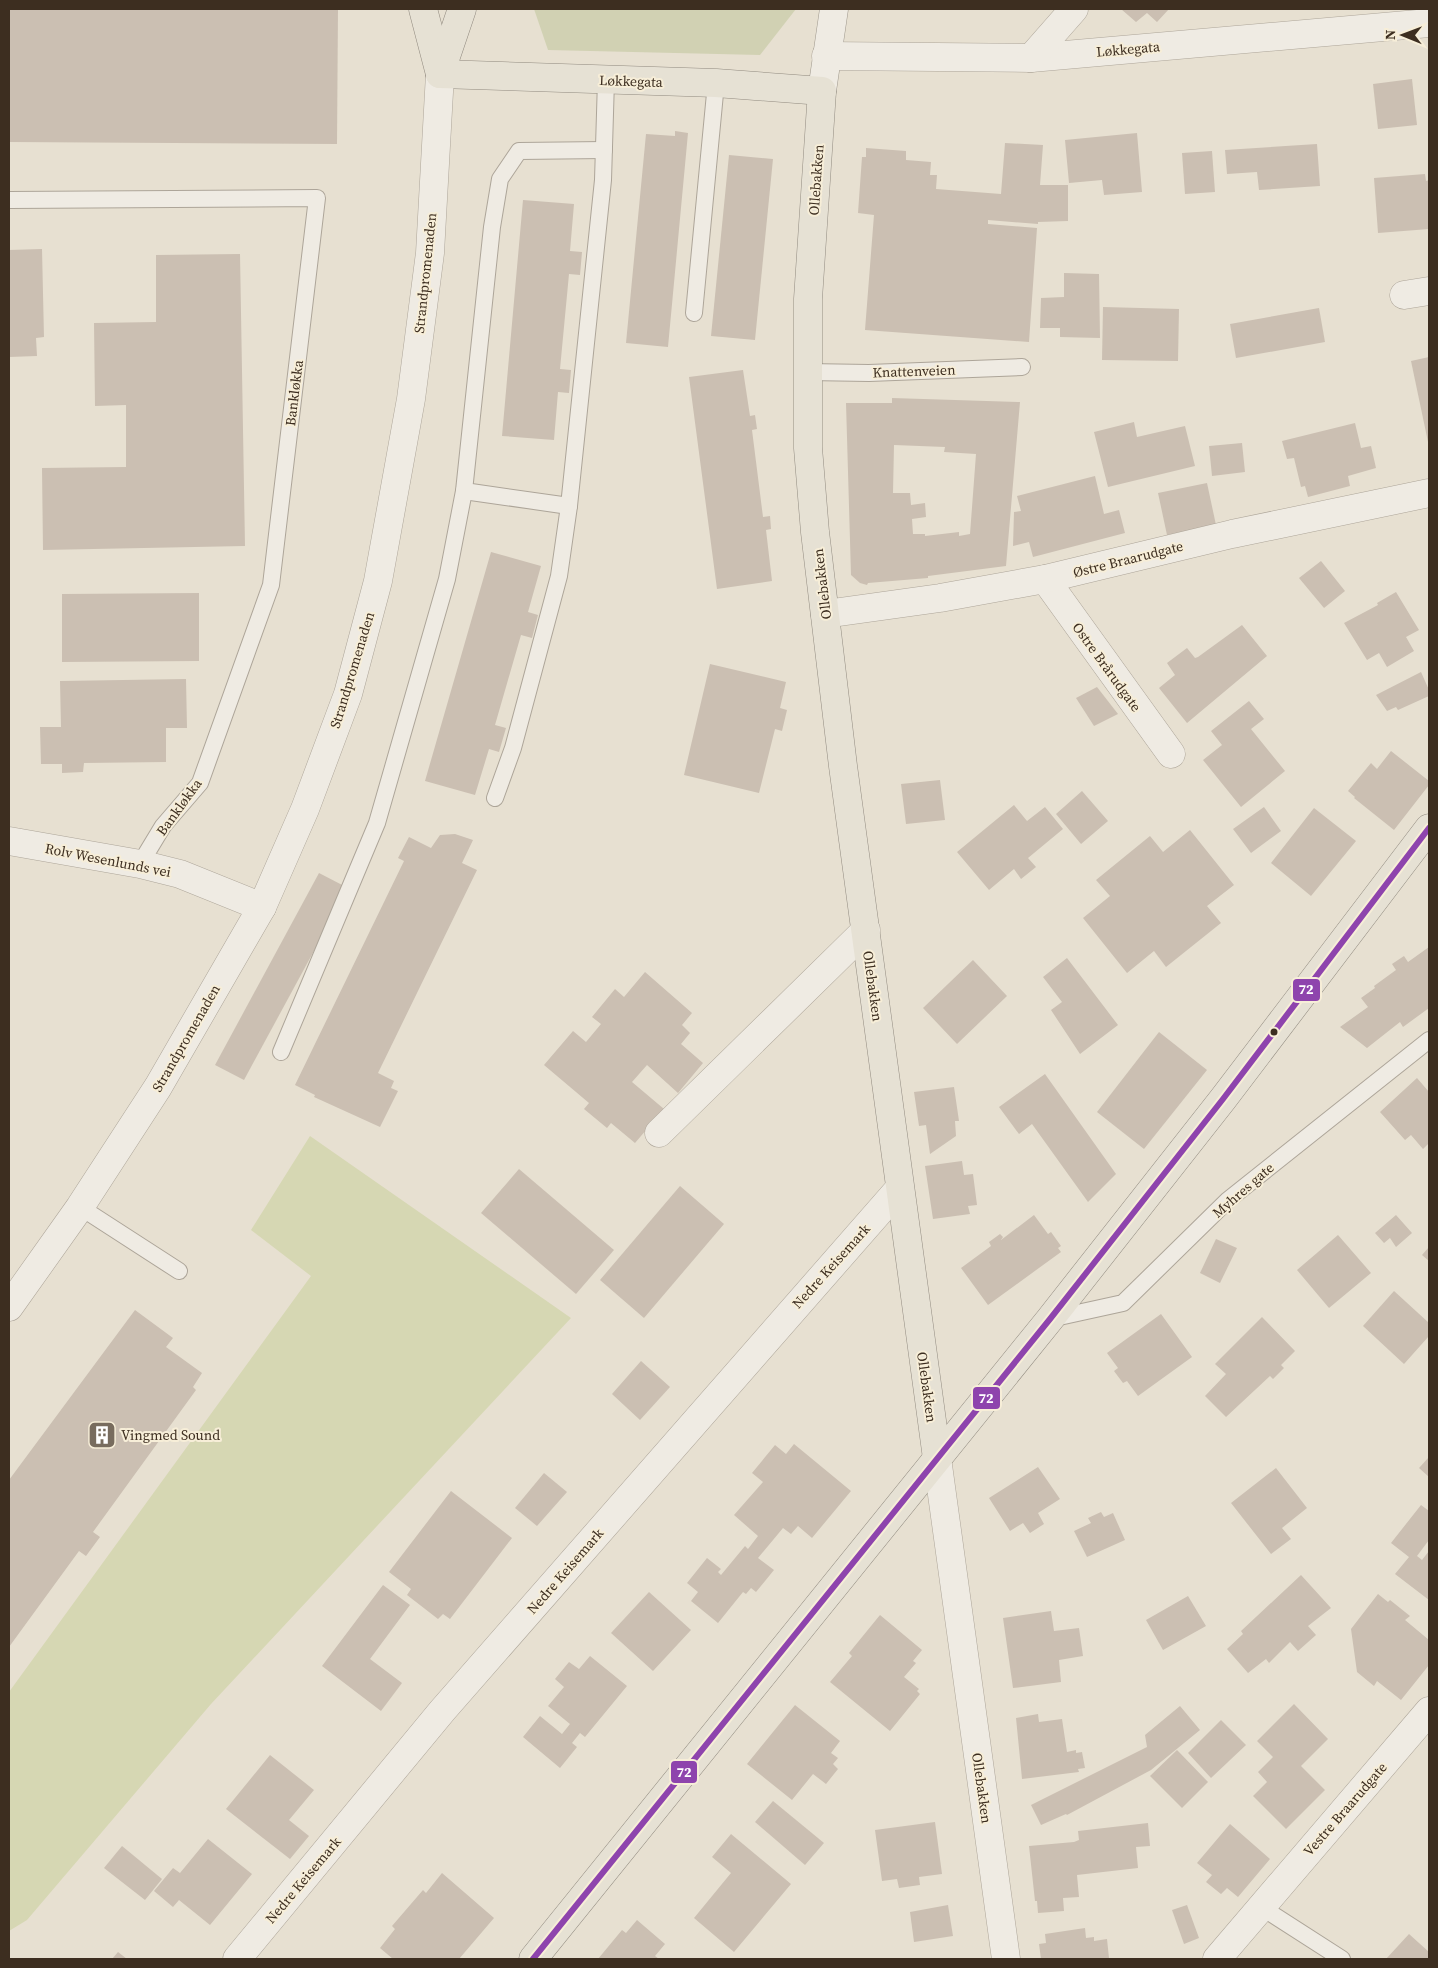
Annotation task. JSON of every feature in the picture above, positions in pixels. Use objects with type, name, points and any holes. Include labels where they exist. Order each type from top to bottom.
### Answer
[{"type":"main road","name":"Strandpromenaden","points":[[423,9],[440,74]]},
{"type":"main road","name":"Strandpromenaden","points":[[440,74],[462,9]]},
{"type":"main road","name":"Løkkegata","points":[[440,74],[716,84],[822,91]]},
{"type":"main road","name":"Ollebakken","points":[[822,91],[806,372],[808,448],[825,614],[899,1189],[937,1458]]},
{"type":"main road","points":[[533,1959],[1050,1319],[1223,1099],[1429,828]]},
{"type":"street","name":"Ollebakken","points":[[822,91],[834,9]]},
{"type":"street","points":[[1031,58],[1074,9]]},
{"type":"street","name":"Løkkegata","points":[[826,56],[1031,58],[1429,23]]},
{"type":"street","name":"Strandpromenaden","points":[[9,1307],[80,1207],[158,1087],[262,907],[305,809],[348,694],[378,581],[411,399],[427,273],[440,74]]},
{"type":"street","name":"Østre Braarudgate","points":[[825,614],[940,598],[1045,580],[1232,534],[1429,493]]},
{"type":"street","name":"Ostre Brårudgate","points":[[1045,580],[1171,754]]},
{"type":"street","name":"Rolv Wesenlunds vei","points":[[9,841],[140,864],[180,874],[262,907]]},
{"type":"street","points":[[659,1133],[866,930]]},
{"type":"street","name":"Nedre Keisemark","points":[[237,1959],[442,1711],[899,1189]]},
{"type":"street","name":"Ollebakken","points":[[937,1458],[1006,1959]]},
{"type":"street","name":"Vestre Braarudgate","points":[[1217,1959],[1429,1711]]},
{"type":"lane","points":[[495,798],[513,748],[559,576],[569,506],[604,150],[606,80]]},
{"type":"lane","points":[[694,313],[716,84]]},
{"type":"lane","points":[[281,1052],[377,823],[447,579],[464,491],[492,227],[500,179],[519,151],[604,150]]},
{"type":"lane","name":"Bankløkka","points":[[9,200],[317,198],[271,585],[200,782],[163,826],[140,864]]},
{"type":"lane","name":"Knattenveien","points":[[806,372],[869,373],[1022,367]]},
{"type":"lane","points":[[464,491],[569,506]]},
{"type":"lane","name":"Myhres gate","points":[[1050,1319],[1124,1302],[1228,1200],[1429,1040]]},
{"type":"lane","points":[[80,1207],[179,1272]]},
{"type":"lane","points":[[1261,1907],[1342,1959]]},
{"type":"green space","points":[[534,9],[796,9],[760,55],[548,50]]},
{"type":"green space","points":[[310,1136],[571,1318],[211,1704],[27,1920],[9,1931],[9,1692],[311,1276],[251,1230]]},
{"type":"building","points":[[9,9],[338,9],[337,144],[9,142]]},
{"type":"building","points":[[1121,9],[1169,9],[1157,22],[1147,13],[1136,22]]},
{"type":"building","points":[[1412,79],[1417,125],[1378,129],[1373,84]]},
{"type":"building","points":[[675,131],[688,133],[668,347],[626,343],[646,134],[675,136]]},
{"type":"building","points":[[1137,133],[1142,192],[1104,195],[1102,180],[1069,183],[1065,140]]},
{"type":"building","points":[[1005,143],[1043,145],[1040,185],[1068,185],[1068,221],[1038,222],[1038,224],[988,220],[988,224],[1037,228],[1029,342],[865,330],[874,215],[858,213],[862,157],[866,157],[866,148],[906,151],[906,160],[931,162],[930,175],[937,175],[936,189],[1001,194]]},
{"type":"building","points":[[1317,144],[1320,186],[1259,190],[1257,172],[1227,174],[1225,150]]},
{"type":"building","points":[[1212,151],[1215,192],[1185,194],[1182,153]]},
{"type":"building","points":[[729,155],[773,159],[755,340],[711,336]]},
{"type":"building","points":[[1425,174],[1426,181],[1429,180],[1429,229],[1378,233],[1374,178]]},
{"type":"building","points":[[523,200],[574,204],[570,251],[582,252],[580,275],[569,274],[560,369],[571,370],[569,393],[558,392],[554,440],[502,436]]},
{"type":"building","points":[[42,249],[44,337],[36,338],[37,356],[9,357],[9,250]]},
{"type":"building","points":[[240,254],[245,546],[43,550],[42,468],[126,467],[126,405],[95,406],[94,323],[156,322],[156,255]]},
{"type":"building","points":[[1064,273],[1099,274],[1100,338],[1060,337],[1060,328],[1040,328],[1041,298],[1064,297]]},
{"type":"building","points":[[1103,307],[1179,309],[1178,361],[1102,360]]},
{"type":"building","points":[[1319,308],[1325,342],[1236,358],[1230,324]]},
{"type":"building","points":[[1429,357],[1429,441],[1428,442],[1411,361]]},
{"type":"building","points":[[743,370],[750,416],[755,415],[757,429],[752,430],[763,517],[770,516],[771,529],[766,530],[772,581],[717,589],[689,377]]},
{"type":"building","points":[[892,398],[1020,402],[1006,566],[928,576],[928,578],[868,583],[867,585],[860,583],[851,575],[846,403],[892,403]],"holes":[[[894,445],[945,447],[944,452],[976,454],[970,534],[959,536],[959,532],[925,536],[925,534],[913,534],[912,519],[926,517],[925,503],[911,505],[910,493],[893,493]]]},
{"type":"building","points":[[1134,422],[1137,437],[1185,426],[1195,466],[1108,487],[1094,432]]},
{"type":"building","points":[[1355,423],[1361,448],[1371,446],[1376,468],[1348,476],[1350,486],[1308,497],[1305,486],[1301,487],[1294,458],[1287,459],[1282,441]]},
{"type":"building","points":[[1242,443],[1245,472],[1212,476],[1209,446]]},
{"type":"building","points":[[1095,476],[1104,514],[1119,510],[1125,533],[1033,557],[1029,542],[1013,546],[1014,512],[1021,511],[1017,496]]},
{"type":"building","points":[[1207,483],[1216,525],[1167,535],[1158,493]]},
{"type":"building","points":[[491,552],[541,566],[528,612],[538,615],[532,638],[521,635],[495,725],[506,728],[499,752],[489,749],[475,795],[425,781]]},
{"type":"building","points":[[1321,561],[1345,591],[1324,608],[1299,578]]},
{"type":"building","points":[[1396,592],[1419,630],[1406,637],[1414,651],[1387,667],[1379,653],[1367,660],[1344,623],[1378,605],[1377,603]]},
{"type":"building","points":[[199,593],[199,661],[62,662],[62,594]]},
{"type":"building","points":[[1242,625],[1267,656],[1187,723],[1159,688],[1175,675],[1167,663],[1187,648],[1195,658],[1198,657]]},
{"type":"building","points":[[710,664],[786,682],[780,708],[787,710],[782,731],[775,729],[759,793],[684,775]]},
{"type":"building","points":[[1421,672],[1429,690],[1429,696],[1398,710],[1396,707],[1387,711],[1376,695]]},
{"type":"building","points":[[186,679],[187,728],[166,728],[166,762],[84,763],[83,772],[62,773],[62,764],[41,764],[40,727],[61,727],[60,681]]},
{"type":"building","points":[[1097,687],[1118,714],[1094,726],[1076,698]]},
{"type":"building","points":[[1249,701],[1264,719],[1251,729],[1285,771],[1241,807],[1203,760],[1222,745],[1211,731]]},
{"type":"building","points":[[1391,751],[1429,781],[1429,785],[1394,830],[1348,791],[1371,763],[1377,769]]},
{"type":"building","points":[[940,780],[945,820],[906,824],[901,784]]},
{"type":"building","points":[[1082,791],[1108,821],[1081,844],[1056,814]]},
{"type":"building","points":[[1014,805],[1027,821],[1045,807],[1063,829],[1028,858],[1036,867],[1021,879],[1014,869],[989,890],[957,852]]},
{"type":"building","points":[[1264,807],[1281,831],[1251,853],[1233,829]]},
{"type":"building","points":[[1314,808],[1356,841],[1311,896],[1271,863]]},
{"type":"building","points":[[1190,830],[1234,885],[1207,906],[1221,923],[1166,967],[1154,951],[1127,973],[1083,918],[1110,896],[1096,880],[1150,836],[1163,852]]},
{"type":"building","points":[[455,834],[473,840],[462,863],[477,870],[378,1073],[394,1081],[391,1088],[398,1091],[380,1127],[314,1097],[315,1095],[295,1085],[404,861],[398,858],[409,837],[431,848],[440,835]]},
{"type":"building","points":[[319,873],[348,888],[244,1080],[215,1065]]},
{"type":"building","points":[[1429,947],[1429,1008],[1403,1027],[1400,1022],[1367,1048],[1340,1027],[1368,1007],[1361,998],[1396,970],[1392,964],[1404,956],[1408,962]]},
{"type":"building","points":[[1067,958],[1118,1025],[1080,1054],[1051,1010],[1062,1002],[1043,977]]},
{"type":"building","points":[[973,960],[1007,996],[957,1044],[923,1008]]},
{"type":"building","points":[[645,972],[692,1013],[682,1025],[690,1033],[681,1044],[703,1063],[678,1093],[647,1065],[632,1082],[664,1109],[635,1143],[611,1123],[607,1128],[584,1109],[589,1103],[544,1065],[573,1031],[586,1042],[601,1024],[592,1017],[615,989],[624,997]]},
{"type":"building","points":[[1159,1032],[1207,1070],[1144,1149],[1097,1112]]},
{"type":"building","points":[[1045,1074],[1116,1174],[1088,1202],[1032,1124],[1019,1134],[999,1107]]},
{"type":"building","points":[[1417,1078],[1429,1092],[1429,1143],[1423,1149],[1411,1135],[1405,1140],[1380,1112]]},
{"type":"building","points":[[954,1087],[959,1121],[955,1121],[956,1136],[930,1154],[926,1125],[919,1126],[914,1092]]},
{"type":"building","points":[[962,1161],[964,1175],[973,1174],[977,1205],[968,1206],[970,1214],[933,1219],[925,1166]]},
{"type":"building","points":[[519,1169],[614,1250],[576,1294],[481,1213]]},
{"type":"building","points":[[680,1186],[724,1224],[644,1318],[600,1280]]},
{"type":"building","points":[[1034,1215],[1048,1234],[1051,1232],[1061,1246],[1058,1248],[1061,1252],[988,1305],[961,1268],[991,1246],[989,1242],[1000,1234],[1003,1237],[1001,1240]]},
{"type":"building","points":[[1396,1215],[1412,1233],[1396,1247],[1390,1238],[1384,1243],[1375,1233]]},
{"type":"building","points":[[1338,1235],[1371,1273],[1329,1308],[1297,1270]]},
{"type":"building","points":[[1216,1239],[1237,1248],[1220,1283],[1200,1273]]},
{"type":"building","points":[[1429,1247],[1429,1261],[1422,1255]]},
{"type":"building","points":[[1394,1291],[1429,1323],[1429,1336],[1404,1364],[1363,1326]]},
{"type":"building","name":"Vingmed Sound","points":[[135,1310],[173,1338],[166,1347],[202,1373],[193,1387],[196,1390],[93,1532],[100,1537],[86,1556],[79,1551],[9,1647],[9,1480]]},
{"type":"building","points":[[1161,1314],[1192,1357],[1138,1396],[1127,1381],[1123,1383],[1114,1371],[1118,1368],[1107,1353]]},
{"type":"building","points":[[1262,1317],[1295,1351],[1281,1365],[1284,1368],[1273,1379],[1270,1376],[1226,1417],[1205,1396],[1226,1374],[1215,1364]]},
{"type":"building","points":[[641,1361],[670,1387],[640,1420],[612,1394]]},
{"type":"building","points":[[794,1444],[851,1491],[812,1538],[798,1526],[791,1534],[783,1528],[758,1558],[774,1570],[756,1592],[751,1588],[746,1594],[743,1592],[718,1623],[691,1601],[698,1592],[687,1583],[707,1558],[721,1569],[718,1572],[721,1575],[745,1546],[748,1549],[758,1536],[734,1515],[763,1482],[752,1473],[775,1445],[786,1454]]},
{"type":"building","points":[[1429,1457],[1429,1477],[1419,1468]]},
{"type":"building","points":[[1038,1467],[1060,1499],[1038,1513],[1044,1524],[1030,1533],[1023,1523],[1010,1531],[989,1498]]},
{"type":"building","points":[[1276,1468],[1307,1508],[1282,1528],[1291,1539],[1271,1554],[1231,1503]]},
{"type":"building","points":[[544,1473],[567,1492],[537,1526],[515,1508]]},
{"type":"building","points":[[451,1491],[512,1538],[450,1619],[443,1614],[438,1619],[407,1595],[411,1589],[389,1572]]},
{"type":"building","points":[[1421,1505],[1429,1511],[1429,1540],[1417,1556],[1422,1560],[1429,1551],[1429,1600],[1395,1574],[1409,1557],[1391,1543]]},
{"type":"building","points":[[1101,1512],[1104,1517],[1113,1513],[1125,1540],[1087,1557],[1074,1531],[1091,1523],[1088,1518]]},
{"type":"building","points":[[1301,1575],[1331,1608],[1308,1626],[1316,1635],[1298,1651],[1290,1642],[1269,1663],[1266,1659],[1248,1673],[1227,1649],[1243,1634],[1241,1631]]},
{"type":"building","points":[[383,1585],[410,1605],[370,1659],[402,1683],[381,1711],[322,1666]]},
{"type":"building","points":[[649,1592],[691,1630],[653,1671],[611,1633]]},
{"type":"building","points":[[1378,1594],[1388,1602],[1390,1600],[1410,1616],[1405,1620],[1429,1640],[1429,1665],[1401,1700],[1377,1681],[1374,1686],[1357,1672],[1351,1629]]},
{"type":"building","points":[[1188,1596],[1206,1626],[1163,1650],[1146,1620]]},
{"type":"building","points":[[1051,1611],[1054,1631],[1079,1628],[1083,1656],[1059,1660],[1061,1682],[1013,1688],[1003,1618]]},
{"type":"building","points":[[880,1615],[922,1650],[913,1661],[916,1663],[904,1677],[919,1689],[917,1691],[920,1694],[890,1731],[830,1682],[852,1656],[849,1653]]},
{"type":"building","points":[[590,1656],[627,1686],[585,1737],[580,1733],[572,1743],[577,1747],[560,1768],[523,1737],[540,1716],[562,1734],[570,1724],[548,1706],[564,1687],[555,1679],[569,1662],[579,1669]]},
{"type":"building","points":[[1294,1704],[1328,1739],[1301,1766],[1325,1790],[1286,1829],[1253,1796],[1267,1782],[1258,1772],[1273,1757],[1257,1741]]},
{"type":"building","points":[[795,1705],[840,1741],[831,1753],[838,1758],[833,1764],[838,1769],[826,1784],[813,1774],[792,1800],[747,1764]]},
{"type":"building","points":[[1180,1706],[1200,1730],[1151,1770],[1067,1815],[1041,1825],[1031,1805],[1147,1747],[1145,1735]]},
{"type":"building","points":[[1038,1714],[1039,1722],[1062,1719],[1067,1752],[1076,1750],[1076,1753],[1082,1752],[1085,1768],[1078,1769],[1079,1772],[1022,1779],[1016,1718]]},
{"type":"building","points":[[1221,1720],[1246,1745],[1211,1778],[1188,1753]]},
{"type":"building","points":[[1177,1750],[1208,1782],[1182,1808],[1150,1776]]},
{"type":"building","points":[[270,1755],[314,1790],[289,1820],[309,1836],[290,1859],[226,1809]]},
{"type":"building","points":[[773,1801],[824,1843],[805,1865],[755,1822]]},
{"type":"building","points":[[935,1822],[942,1874],[919,1877],[920,1885],[899,1888],[897,1879],[882,1881],[875,1830]]},
{"type":"building","points":[[1148,1823],[1150,1846],[1136,1847],[1138,1868],[1077,1875],[1079,1897],[1063,1898],[1064,1911],[1038,1913],[1029,1846],[1074,1842],[1079,1840],[1078,1831]]},
{"type":"building","points":[[1230,1824],[1270,1859],[1238,1897],[1227,1888],[1221,1894],[1206,1882],[1212,1875],[1197,1863]]},
{"type":"building","points":[[731,1834],[791,1884],[734,1952],[694,1918],[731,1873],[712,1857]]},
{"type":"building","points":[[208,1839],[252,1874],[210,1925],[179,1900],[173,1907],[154,1891],[173,1868],[180,1873]]},
{"type":"building","points":[[122,1846],[162,1879],[145,1900],[104,1868]]},
{"type":"building","points":[[442,1873],[494,1918],[459,1959],[393,1959],[380,1948],[395,1929],[392,1926],[423,1890],[426,1893]]},
{"type":"building","points":[[948,1905],[953,1936],[914,1942],[910,1912]]},
{"type":"building","points":[[1187,1905],[1199,1938],[1184,1944],[1172,1910]]},
{"type":"building","points":[[637,1920],[665,1944],[655,1956],[659,1959],[598,1959],[622,1930],[626,1933]]},
{"type":"building","points":[[1085,1928],[1086,1938],[1094,1937],[1094,1941],[1107,1939],[1109,1958],[1041,1959],[1039,1944],[1046,1943],[1045,1934]]},
{"type":"building","points":[[1409,1934],[1429,1952],[1429,1959],[1386,1959]]},
{"type":"building","points":[[118,1952],[127,1959],[112,1959]]},
{"type":"transit line","name":"72","points":[[533,1959],[1050,1319],[1223,1099],[1429,828]]},
{"type":"place","name":"Vingmed Sound","points":[[102,1435]]}]
